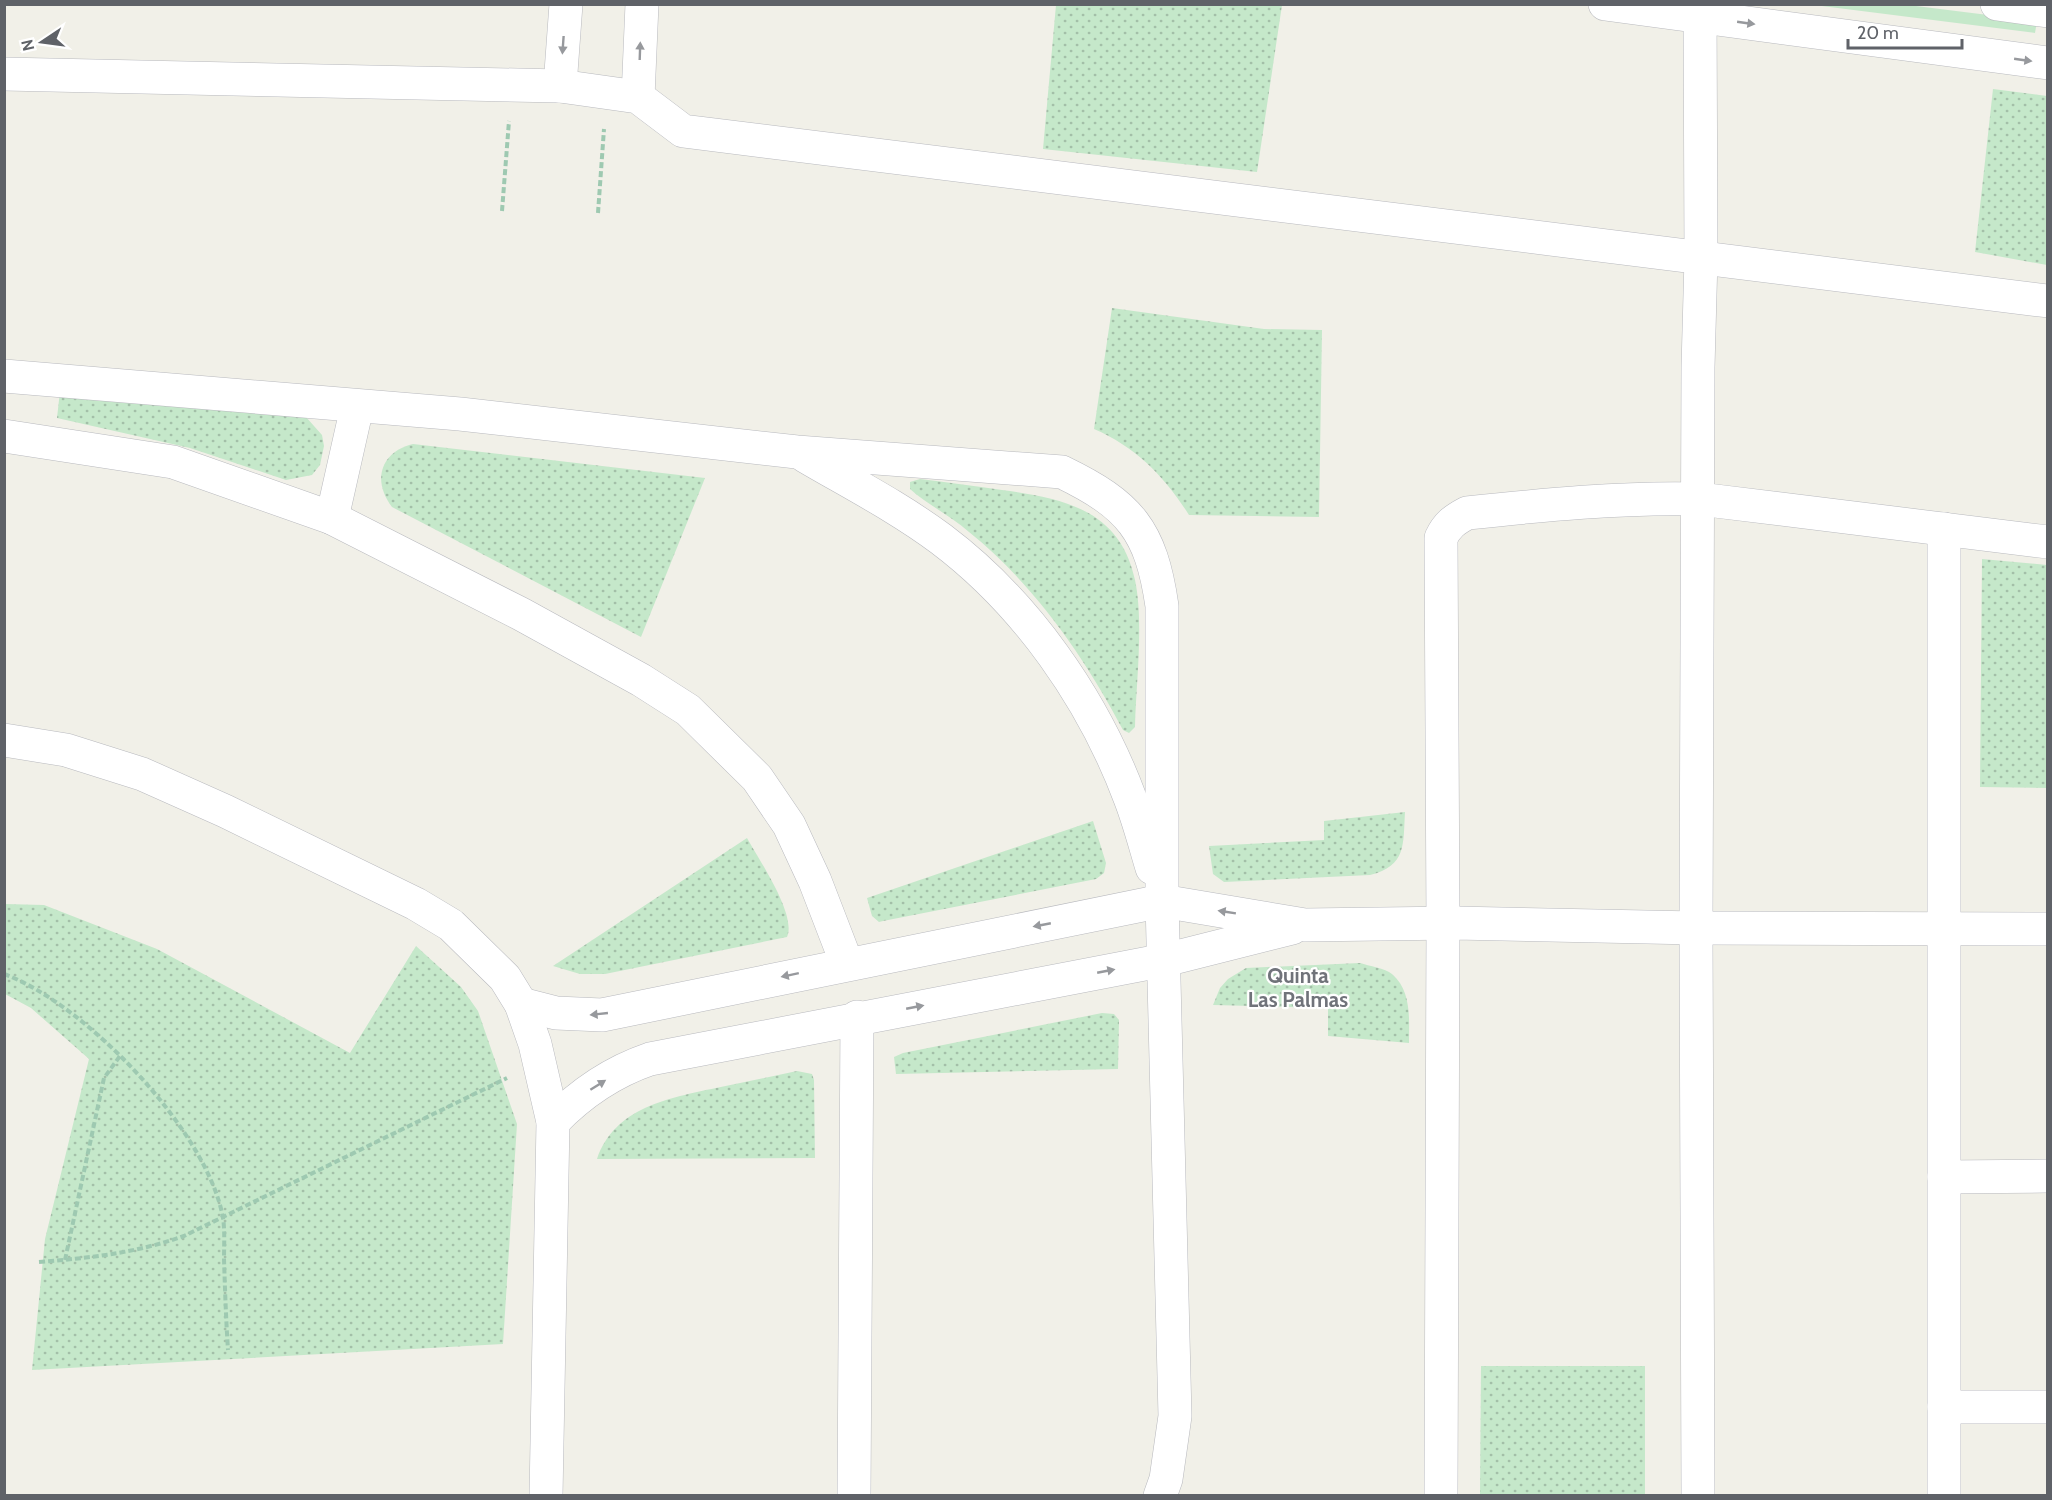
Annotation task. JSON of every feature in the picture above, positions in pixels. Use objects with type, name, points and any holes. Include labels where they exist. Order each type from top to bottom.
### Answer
[{"type":"street","points":[[560,86],[566,4]]},
{"type":"street","points":[[638,97],[642,4]]},
{"type":"street","points":[[1605,4],[1700,11],[2048,63]]},
{"type":"street","points":[[1996,4],[2048,11]]},
{"type":"street","points":[[1698,1496],[1696,927],[1698,367],[1701,258],[1700,11]]},
{"type":"street","points":[[4,74],[560,86],[638,97],[683,131],[2048,301]]},
{"type":"street","points":[[4,376],[460,414],[797,452],[1062,472],[1098,490],[1125,514],[1146,540],[1157,569],[1162,606],[1162,901],[1175,1416],[1166,1479],[1160,1496]]},
{"type":"street","points":[[332,518],[357,407]]},
{"type":"street","points":[[4,436],[173,462],[332,518],[531,619],[641,680],[688,710],[757,778],[789,825],[815,881],[847,964]]},
{"type":"street","points":[[797,452],[898,509],[943,541],[983,576],[1019,614],[1060,665],[1100,730],[1131,799],[1162,901]]},
{"type":"street","points":[[1441,1496],[1443,923],[1441,538],[1445,529],[1467,513],[1592,501],[1699,499],[2048,542]]},
{"type":"street","points":[[1944,529],[1944,1496]]},
{"type":"street","points":[[4,740],[66,750],[142,774],[225,811],[416,904],[451,925],[505,978],[520,1004],[540,1062],[553,1122],[546,1496]]},
{"type":"street","points":[[520,1004],[556,1013],[602,1014],[1162,901],[1305,925],[1443,923],[2048,929]]},
{"type":"street","points":[[553,1122],[574,1100],[626,1068],[650,1059],[857,1017],[1165,960],[1305,925]]},
{"type":"street","points":[[854,1496],[857,1017]]},
{"type":"street","points":[[1944,1177],[2048,1176]]},
{"type":"street","points":[[1944,1407],[2048,1407]]},
{"type":"path","points":[[502,211],[512,84]]},
{"type":"path","points":[[598,213],[606,92]]},
{"type":"path","points":[[4,974],[18,979],[60,1005],[108,1043],[175,1119],[197,1153],[211,1183],[223,1218],[228,1350]]},
{"type":"path","points":[[65,1260],[104,1078],[120,1056]]},
{"type":"path","points":[[39,1262],[99,1258],[147,1249],[223,1218],[540,1062]]},
{"type":"green space","points":[[1056,5],[1282,5],[1257,172],[1043,149]]},
{"type":"green space","points":[[1814,5],[1908,5],[2037,21],[2035,33]]},
{"type":"green space","points":[[1993,89],[2047,96],[2047,265],[1975,252]]},
{"type":"green space","points":[[1112,308],[1264,329],[1322,330],[1319,517],[1189,515],[1170,488],[1148,464],[1123,445],[1094,429]]},
{"type":"green space","points":[[60,391],[306,417],[322,435],[324,446],[320,465],[312,475],[286,480],[190,448],[57,418]]},
{"type":"green space","points":[[413,444],[705,478],[641,637],[392,507],[382,487],[383,469],[393,454]]},
{"type":"green space","points":[[920,479],[1046,497],[1085,511],[1102,522],[1116,537],[1127,556],[1138,597],[1139,653],[1135,727],[1129,733],[1123,730],[1075,650],[1015,574],[962,526],[910,489],[910,482]]},
{"type":"green space","points":[[1982,559],[2047,565],[2047,788],[1980,787]]},
{"type":"green space","points":[[1405,812],[1403,844],[1397,860],[1382,871],[1370,875],[1224,882],[1213,874],[1209,846],[1324,840],[1324,821]]},
{"type":"green space","points":[[1093,821],[1106,863],[1104,873],[1096,879],[879,922],[872,916],[867,898]]},
{"type":"green space","points":[[747,838],[782,902],[789,927],[787,937],[605,974],[580,974],[553,966]]},
{"type":"green space","points":[[5,904],[44,905],[157,949],[350,1053],[416,946],[461,987],[478,1011],[517,1124],[503,1344],[32,1370],[45,1239],[89,1059],[31,1008],[5,994]]},
{"type":"green space","points":[[1360,963],[1392,974],[1403,989],[1408,1006],[1409,1043],[1328,1036],[1328,1008],[1213,1005],[1220,988],[1228,979],[1246,968]]},
{"type":"green space","points":[[1102,1013],[1114,1014],[1119,1020],[1118,1069],[896,1074],[894,1057],[903,1053]]},
{"type":"green space","points":[[797,1071],[812,1074],[814,1080],[815,1158],[597,1159],[605,1141],[617,1127],[630,1116],[646,1108],[680,1096]]},
{"type":"green space","points":[[1481,1366],[1645,1366],[1645,1495],[1480,1495]]},
{"type":"district","name":"Quinta Las Palmas","points":[[1298,987]]}]
